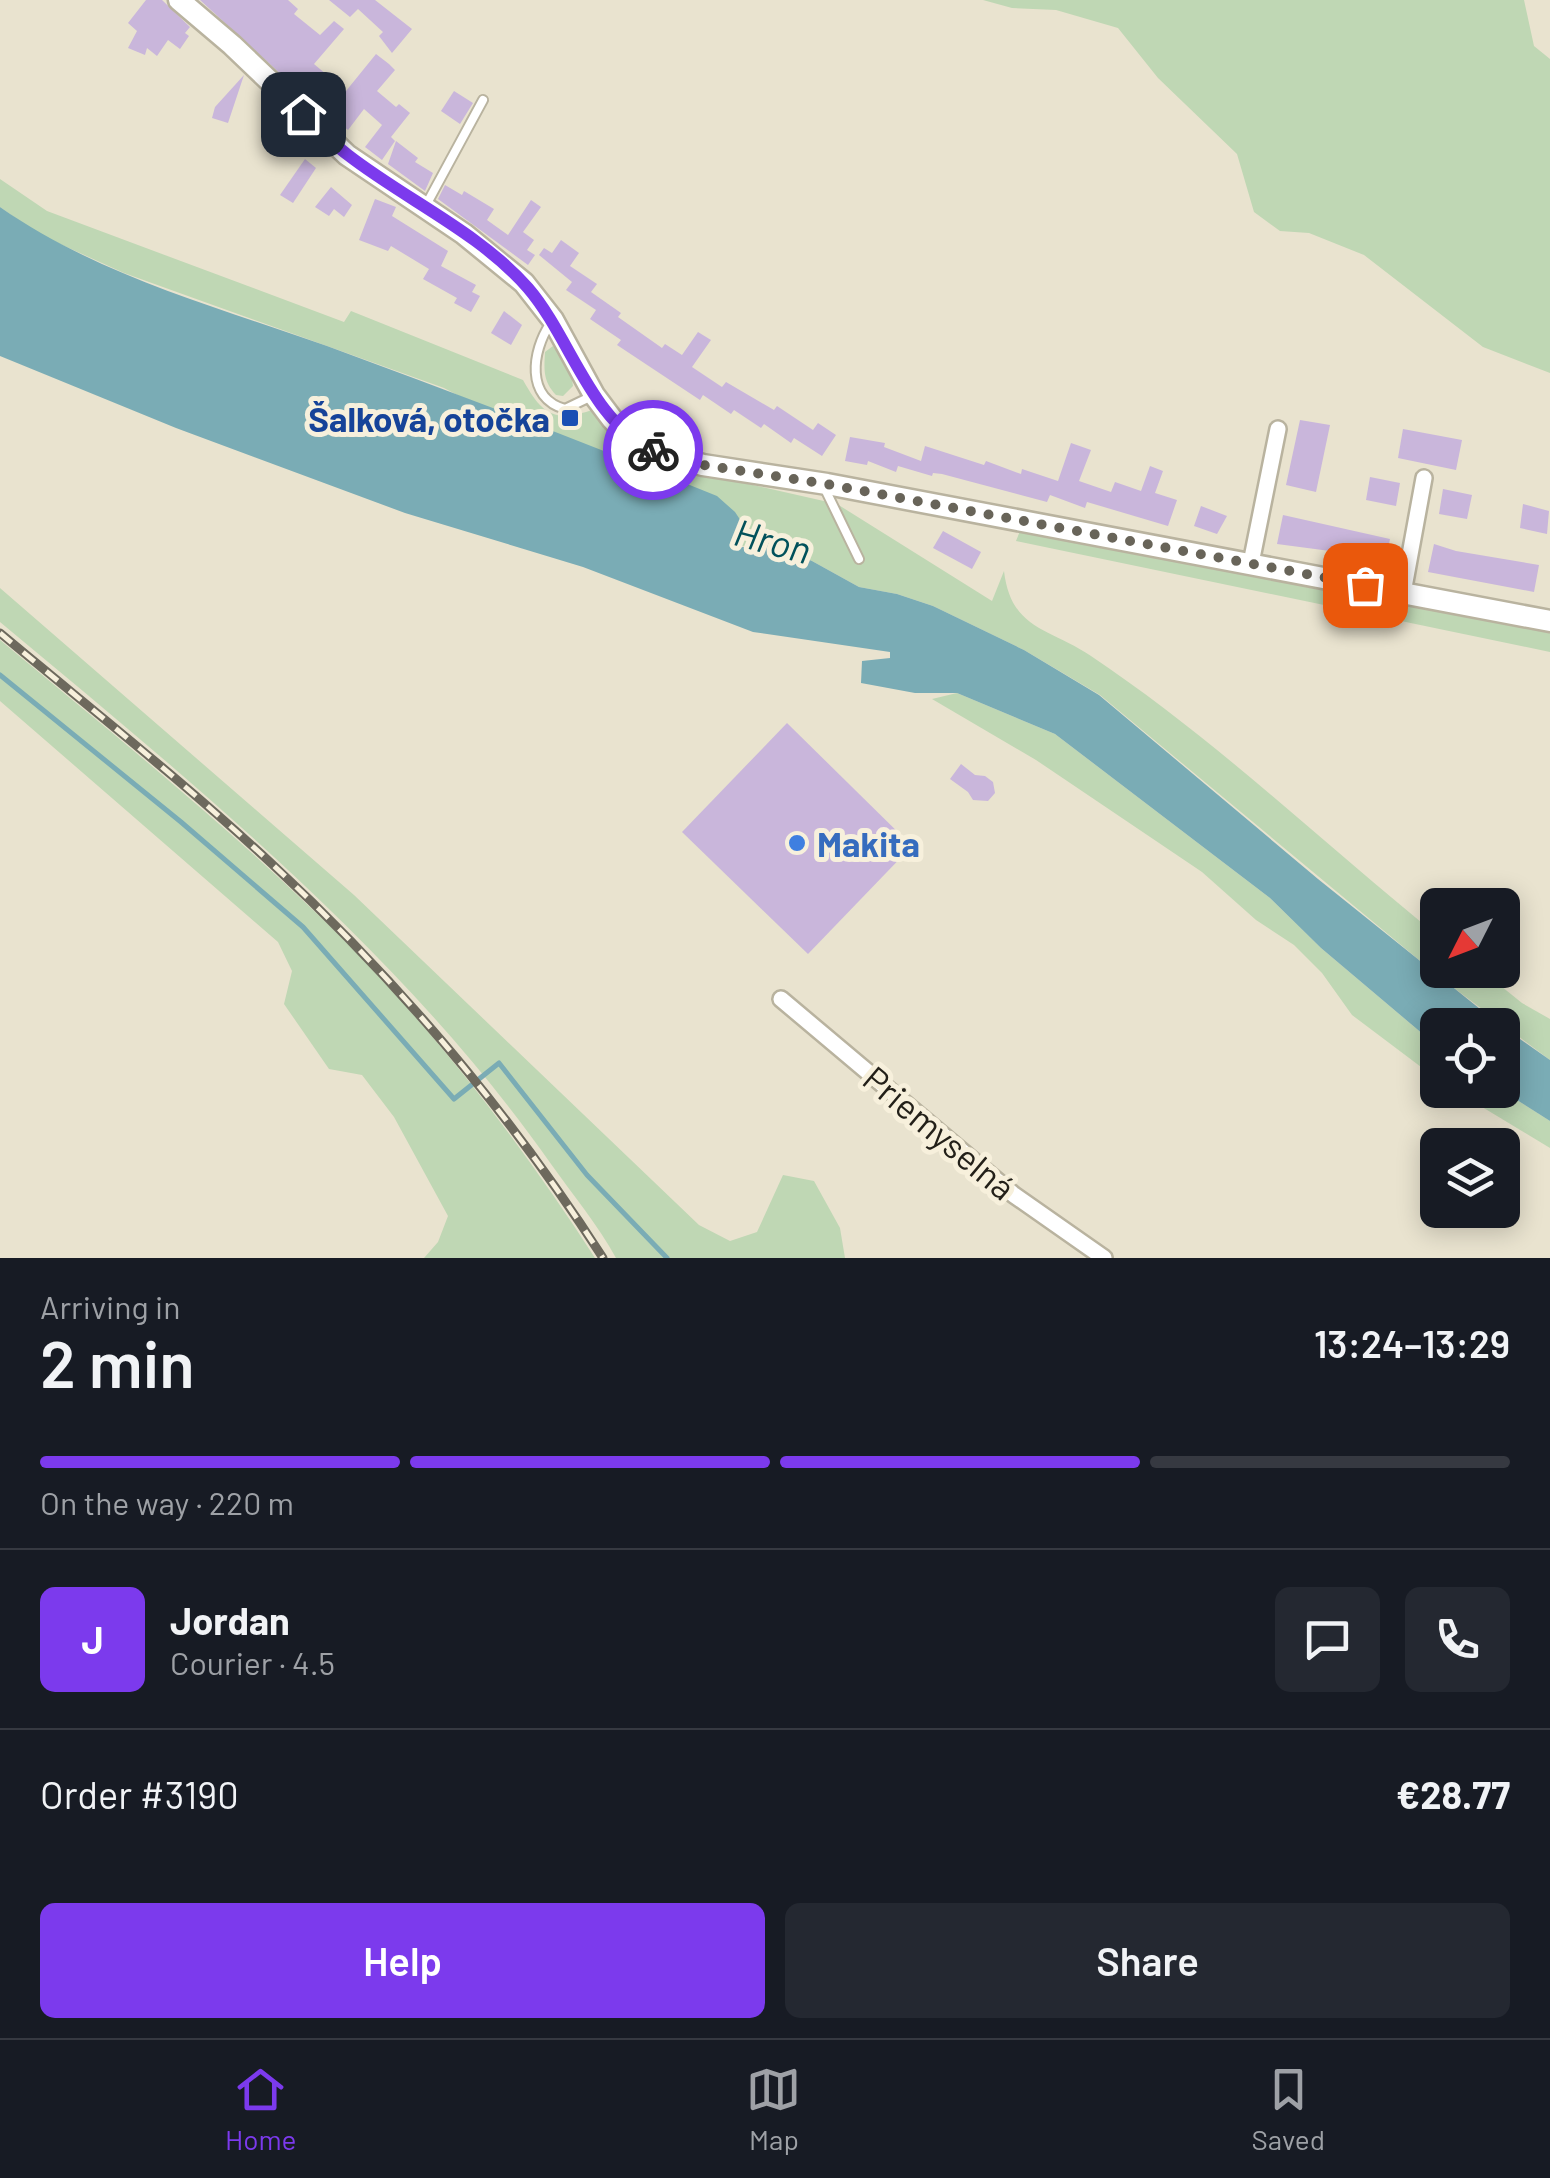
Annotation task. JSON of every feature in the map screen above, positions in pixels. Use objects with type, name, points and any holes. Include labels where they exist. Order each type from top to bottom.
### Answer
[{"type":"street","points":[[179,0],[347,155],[499,260],[524,283],[553,320],[594,394],[626,434],[660,453],[703,465],[823,484],[1550,621]]},
{"type":"street","points":[[1250,564],[1278,429]]},
{"type":"street","points":[[1403,593],[1424,478]]},
{"type":"street","name":"Priemyselná","points":[[781,999],[1084,1253],[1104,1258]]},
{"type":"lane","points":[[424,206],[483,100]]},
{"type":"lane","points":[[553,320],[537,348],[535,364],[545,400],[565,409],[594,394]]},
{"type":"lane","points":[[823,484],[859,560]]},
{"type":"green space","points":[[983,0],[1524,0],[1534,46],[1550,59],[1550,373],[1483,347],[1364,255],[1309,233],[1280,231],[1254,212],[1237,154],[1158,78],[1118,28],[1056,10],[1012,8]]},
{"type":"green space","points":[[0,179],[47,211],[344,322],[351,311],[523,380],[537,402],[552,413],[570,415],[595,409],[673,467],[837,504],[992,601],[1004,571],[1015,605],[1034,625],[1091,656],[1137,688],[1420,921],[1420,961],[1100,695],[1024,650],[933,606],[859,587],[812,561],[767,543],[763,548],[741,546],[444,388],[124,273],[38,234],[0,207]]},
{"type":"green space","points":[[553,346],[571,371],[573,386],[563,396],[556,395],[545,375],[545,352]]},
{"type":"green space","points":[[1020,531],[1240,568],[1550,631],[1550,652],[1016,541]]},
{"type":"green space","points":[[0,588],[354,895],[699,1225],[730,1241],[757,1232],[783,1175],[814,1181],[840,1228],[845,1258],[616,1258],[493,1087],[430,1013],[294,875],[149,746],[0,622]]},
{"type":"green space","points":[[0,640],[198,805],[352,948],[464,1075],[595,1258],[424,1258],[438,1242],[448,1216],[394,1117],[362,1075],[329,1069],[284,1004],[292,971],[278,942],[0,701]]},
{"type":"green space","points":[[957,693],[1055,734],[1270,898],[1321,948],[1420,1032],[1420,1066],[1352,1015],[1322,973],[1294,945],[1256,920],[1202,872],[1036,760],[932,699]]},
{"type":"green space","points":[[1454,988],[1503,988],[1550,1019],[1550,1060],[1520,1038],[1520,1008],[1481,1008]]},
{"type":"green space","points":[[1520,1102],[1550,1121],[1550,1148],[1520,1128],[1484,1108],[1520,1108]]},
{"type":"water","points":[[0,207],[37,231],[117,271],[425,382],[717,496],[747,530],[741,547],[763,548],[766,542],[859,587],[933,606],[1024,650],[1099,695],[1420,961],[1420,988],[1454,988],[1479,1008],[1420,1008],[1420,1032],[1321,948],[1270,898],[1055,734],[957,693],[915,693],[861,683],[862,661],[890,658],[890,652],[753,632],[583,567],[405,513],[176,428],[0,356]]},
{"type":"water","points":[[1520,1039],[1550,1060],[1550,1121],[1520,1102]]},
{"type":"building","points":[[146,0],[162,0],[190,27],[180,49],[168,40],[157,56],[147,48],[145,55],[128,48],[137,31],[128,23]]},
{"type":"building","points":[[200,0],[288,0],[298,9],[294,14],[320,35],[334,21],[344,29],[314,64],[346,91],[376,54],[389,64],[395,70],[377,91],[410,113],[391,137],[395,141],[382,160],[365,147],[382,125],[364,109],[348,130],[337,121],[335,124]]},
{"type":"building","points":[[329,0],[375,0],[412,29],[392,53],[379,36],[383,32],[358,9],[350,17]]},
{"type":"building","points":[[244,75],[228,123],[212,118],[215,107]]},
{"type":"building","points":[[454,91],[473,103],[460,124],[441,111]]},
{"type":"building","points":[[272,102],[297,126],[290,134],[275,122],[270,133],[261,126]]},
{"type":"building","points":[[396,141],[418,158],[415,162],[433,173],[425,191],[388,164]]},
{"type":"building","points":[[305,159],[316,168],[293,203],[280,195]]},
{"type":"building","points":[[445,185],[494,209],[487,220],[508,235],[531,200],[541,207],[523,232],[534,240],[527,250],[535,255],[528,265],[438,199]]},
{"type":"building","points":[[331,187],[352,205],[344,217],[334,209],[329,216],[315,207]]},
{"type":"building","points":[[375,199],[396,207],[392,216],[448,251],[441,266],[476,285],[472,292],[480,296],[471,312],[454,303],[457,298],[423,279],[429,269],[391,246],[388,251],[359,240]]},
{"type":"building","points":[[561,240],[579,253],[570,266],[597,284],[591,292],[621,313],[618,317],[662,348],[665,344],[682,355],[698,332],[711,340],[692,367],[722,387],[726,382],[774,410],[777,406],[813,430],[818,423],[836,435],[822,456],[794,438],[791,443],[764,424],[761,428],[734,410],[731,414],[703,395],[700,400],[617,345],[621,340],[590,319],[596,310],[566,290],[572,282],[539,255],[544,248],[552,253]]},
{"type":"building","points":[[504,311],[522,325],[511,345],[491,333]]},
{"type":"building","points":[[1300,420],[1330,425],[1316,492],[1286,485]]},
{"type":"building","points":[[1403,429],[1462,440],[1456,470],[1398,458]]},
{"type":"building","points":[[850,437],[885,443],[884,447],[921,461],[925,446],[984,465],[986,461],[1021,474],[1022,469],[1058,481],[1071,443],[1091,450],[1079,481],[1111,492],[1115,482],[1141,491],[1150,466],[1163,471],[1155,493],[1177,500],[1168,526],[1087,502],[1085,508],[1050,495],[1047,502],[942,474],[932,476],[898,466],[896,472],[868,461],[867,465],[845,461]]},
{"type":"building","points":[[1370,477],[1400,483],[1396,506],[1366,500]]},
{"type":"building","points":[[1443,489],[1472,495],[1467,519],[1439,514]]},
{"type":"building","points":[[1523,504],[1549,511],[1547,534],[1520,528]]},
{"type":"building","points":[[1201,506],[1227,516],[1217,534],[1194,526]]},
{"type":"building","points":[[1283,515],[1390,539],[1385,564],[1277,544]]},
{"type":"building","points":[[943,531],[981,552],[972,569],[933,548]]},
{"type":"building","points":[[1434,544],[1539,565],[1534,592],[1428,572]]},
{"type":"building","points":[[787,723],[912,846],[808,954],[682,832]]},
{"type":"building","points":[[961,764],[993,782],[995,793],[988,801],[973,800],[950,779]]},
{"type":"waterway","points":[[0,675],[303,927],[454,1099],[499,1063],[587,1175],[667,1258]]},
{"type":"railway","points":[[0,633],[239,834],[364,955],[491,1100],[603,1258]]},
{"type":"way so far","points":[[653,450],[703,465],[826,484],[1365,585]]},
{"type":"place","name":"Šalková, otočka","points":[[570,418]]},
{"type":"place","name":"Makita","points":[[797,843]]},
{"type":"route","points":[[303,114],[347,155],[464,234],[524,283],[553,320],[612,420],[626,434],[653,450]]},
{"type":"water label","name":"Hron","points":[[773,540]]}]
